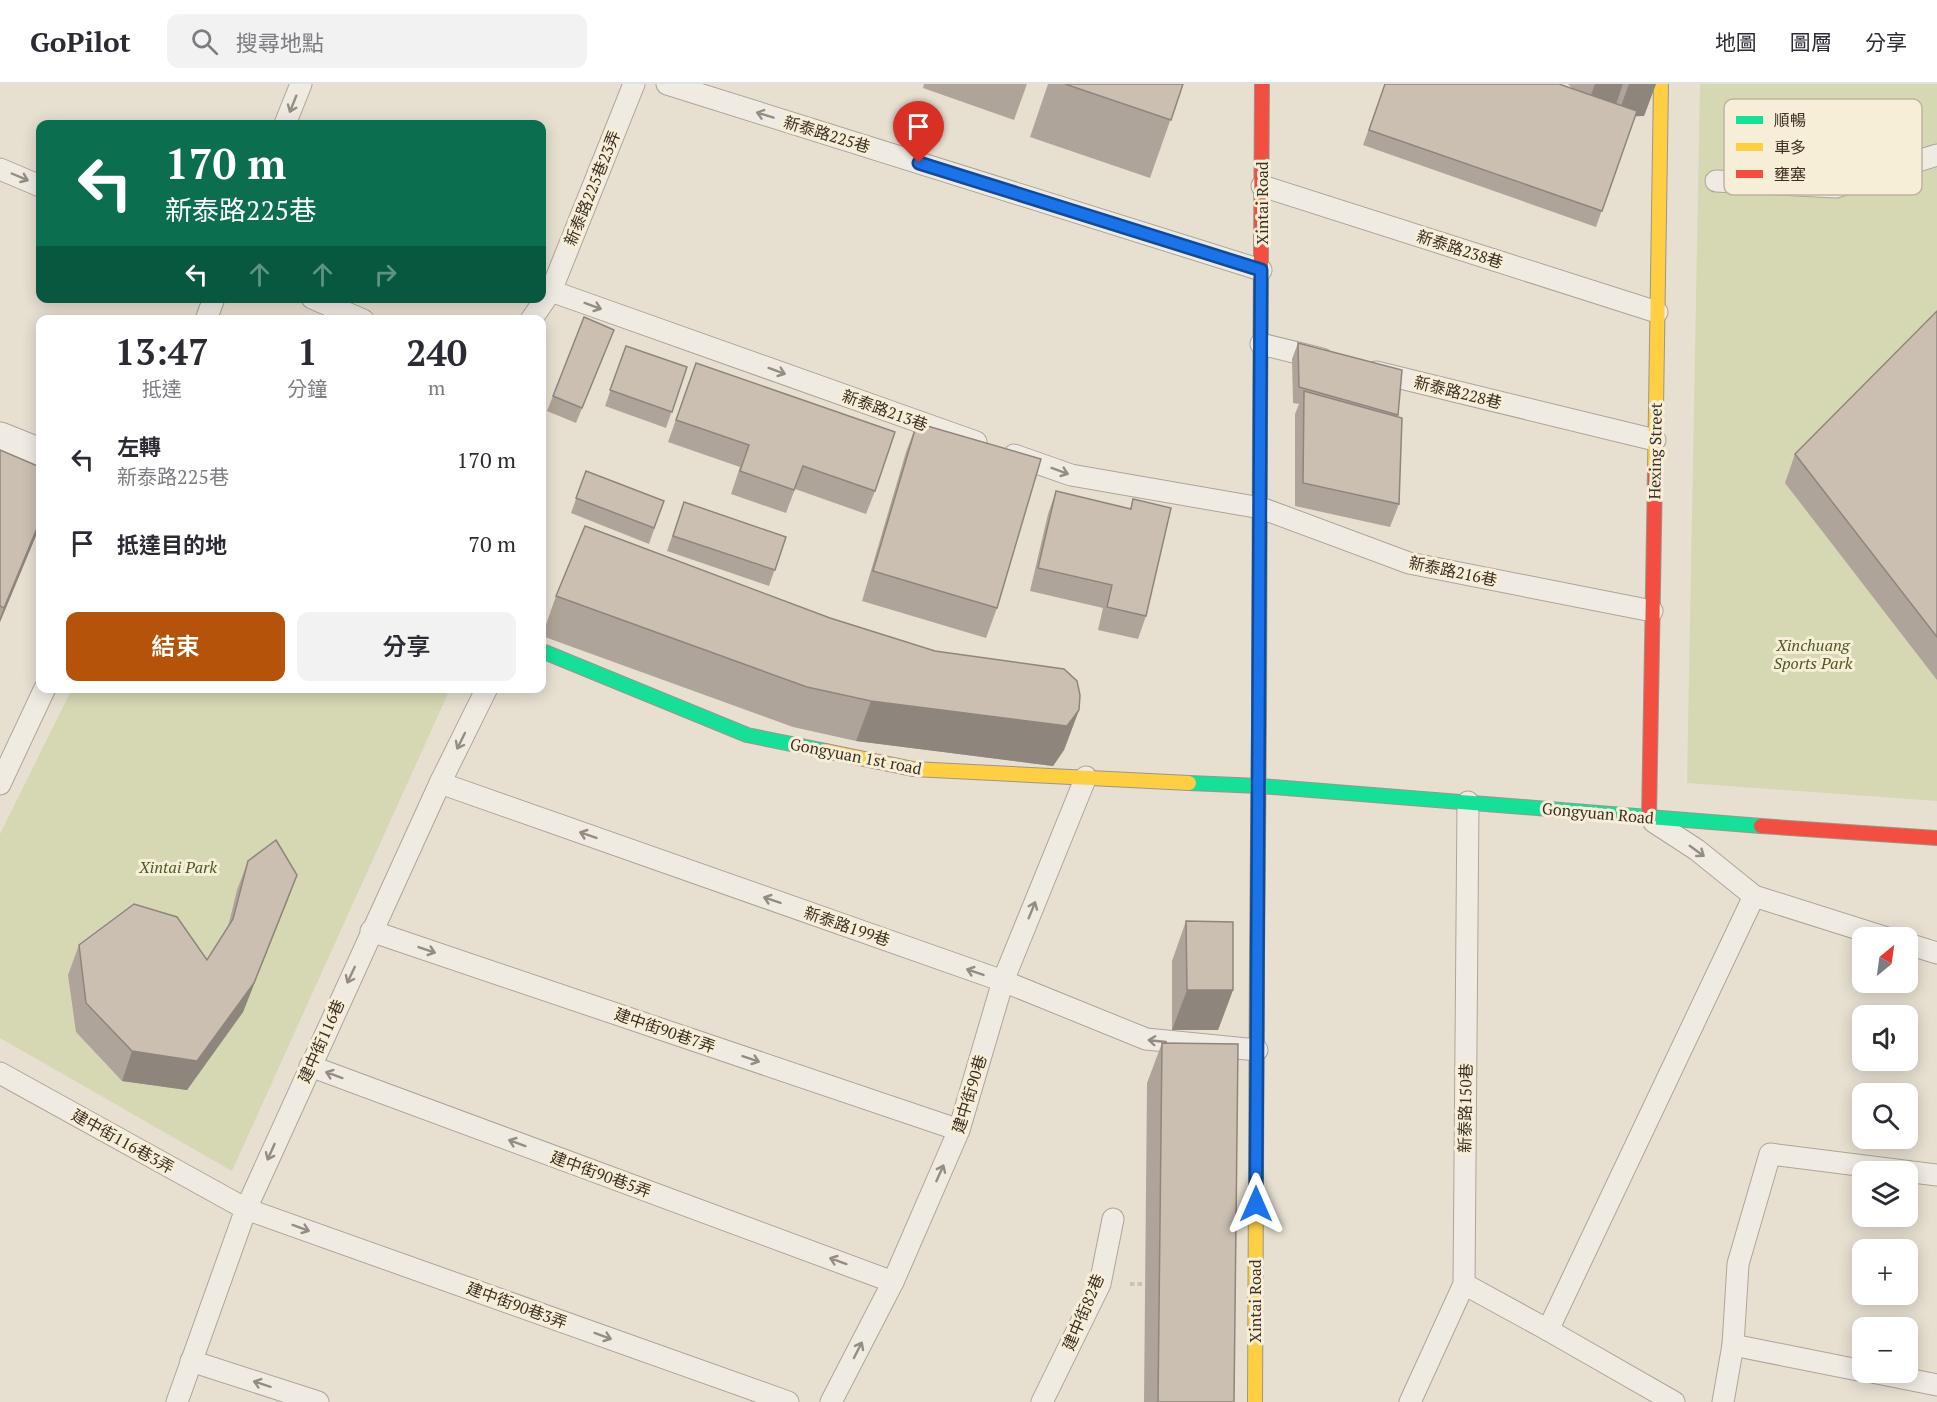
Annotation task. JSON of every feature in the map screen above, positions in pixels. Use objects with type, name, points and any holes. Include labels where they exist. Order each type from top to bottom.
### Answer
[{"type":"street","name":"Xintai Road","points":[[1255,1402],[1262,84]]},
{"type":"street","name":"Hexing Street","points":[[1649,818],[1661,84]]},
{"type":"street","points":[[0,439],[36,453]]},
{"type":"street","name":"Gongyuan 1st road","points":[[546,653],[747,735],[913,769],[1260,786]]},
{"type":"street","name":"Gongyuan Road","points":[[1260,786],[1649,818],[1937,838]]},
{"type":"lane","points":[[287,120],[301,84]]},
{"type":"lane","name":"新泰路225巷23弄","points":[[551,291],[634,84]]},
{"type":"lane","name":"新泰路225巷","points":[[667,84],[1261,270]]},
{"type":"lane","points":[[1922,160],[1937,155]]},
{"type":"lane","points":[[0,169],[36,184]]},
{"type":"lane","points":[[1716,180],[1724,180]]},
{"type":"lane","name":"新泰路238巷","points":[[1262,186],[1657,312]]},
{"type":"lane","points":[[546,298],[551,291]]},
{"type":"lane","name":"新泰路213巷","points":[[551,291],[1071,475],[1261,508]]},
{"type":"lane","points":[[324,303],[351,315]]},
{"type":"lane","name":"新泰路228巷","points":[[1261,344],[1655,440]]},
{"type":"lane","name":"新泰路216巷","points":[[1261,508],[1409,563],[1652,611]]},
{"type":"lane","points":[[0,784],[43,693]]},
{"type":"lane","name":"建中街116巷","points":[[177,1402],[246,1209],[371,931],[485,693]]},
{"type":"lane","name":"建中街90巷","points":[[831,1402],[893,1282],[959,1130],[1003,981],[1086,777]]},
{"type":"lane","name":"新泰路199巷","points":[[440,783],[1003,981],[1146,1039],[1257,1050]]},
{"type":"lane","name":"新泰路150巷","points":[[1410,1402],[1464,1284],[1468,802]]},
{"type":"lane","points":[[1649,818],[1697,850],[1754,896],[1852,927]]},
{"type":"lane","points":[[1548,1330],[1754,896]]},
{"type":"lane","name":"建中街90巷7弄","points":[[371,931],[959,1130]]},
{"type":"lane","points":[[1918,947],[1937,952]]},
{"type":"lane","name":"建中街90巷5弄","points":[[310,1066],[893,1282]]},
{"type":"lane","name":"建中街116巷3弄","points":[[0,1073],[246,1209]]},
{"type":"lane","points":[[1723,1402],[1733,1345],[1738,1264],[1770,1154],[1937,1174]]},
{"type":"lane","name":"建中街90巷3弄","points":[[246,1209],[788,1402]]},
{"type":"lane","name":"建中街82巷","points":[[1042,1402],[1100,1284],[1113,1219]]},
{"type":"lane","points":[[1464,1284],[1674,1402]]},
{"type":"lane","points":[[1733,1345],[1852,1369]]},
{"type":"lane","points":[[191,1361],[318,1402]]},
{"type":"lane","points":[[1918,1381],[1937,1385]]},
{"type":"green space","name":"Xinchuang Sports Park","points":[[1700,84],[1937,84],[1937,801],[1687,783]]},
{"type":"green space","name":"Xintai Park","points":[[70,693],[448,693],[232,1171],[0,1038],[0,834]]},
{"type":"building","points":[[1065,84],[1183,84],[1171,120]]},
{"type":"building","points":[[1385,84],[1559,84],[1637,111],[1602,211],[1369,130]]},
{"type":"building","points":[[1937,311],[1937,637],[1795,454]]},
{"type":"building","points":[[584,317],[614,330],[582,408],[553,396]]},
{"type":"building","points":[[1298,343],[1402,370],[1398,415],[1299,387]]},
{"type":"building","points":[[626,346],[687,367],[672,412],[610,390]]},
{"type":"building","points":[[696,363],[895,432],[875,491],[803,466],[794,490],[740,471],[749,445],[676,420]]},
{"type":"building","points":[[1304,391],[1402,418],[1399,504],[1303,483]]},
{"type":"building","points":[[917,423],[1041,459],[997,608],[873,571]]},
{"type":"building","points":[[0,450],[36,465],[36,531],[4,608],[0,606]]},
{"type":"building","points":[[586,471],[664,501],[654,528],[576,498]]},
{"type":"building","points":[[1056,491],[1131,509],[1133,499],[1171,508],[1146,616],[1107,607],[1112,585],[1038,568]]},
{"type":"building","points":[[684,502],[786,537],[775,570],[673,536]]},
{"type":"building","points":[[585,526],[830,618],[935,651],[1064,669],[1077,681],[1080,695],[1079,710],[1067,726],[871,701],[807,687],[556,596]]},
{"type":"building","points":[[276,840],[297,875],[254,983],[197,1061],[132,1051],[86,1003],[79,945],[134,904],[177,917],[207,960],[233,919],[248,861]]},
{"type":"building","points":[[1186,921],[1233,922],[1233,990],[1187,990]]},
{"type":"building","points":[[1162,1043],[1238,1044],[1234,1402],[1158,1402]]},
{"type":"traffic: fast","points":[[1259,722],[1260,426]]},
{"type":"traffic: fast","points":[[546,653],[747,735],[826,751]]},
{"type":"traffic: fast","points":[[1189,783],[1260,786],[1761,826]]},
{"type":"traffic: slow","points":[[1655,472],[1661,84]]},
{"type":"traffic: slow","points":[[826,751],[913,769],[1189,783]]},
{"type":"traffic: slow","points":[[1255,1402],[1257,956]]},
{"type":"traffic: jam","points":[[1260,426],[1262,84]]},
{"type":"traffic: jam","points":[[1649,818],[1655,472]]},
{"type":"traffic: jam","points":[[1257,956],[1259,722]]},
{"type":"traffic: jam","points":[[1761,826],[1937,838]]},
{"type":"route","points":[[919,163],[1261,270],[1256,1204]]}]
